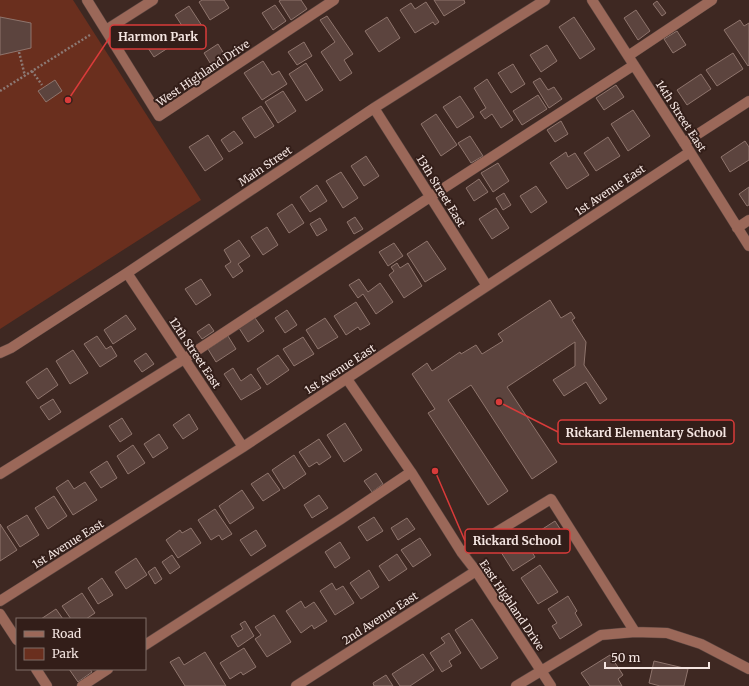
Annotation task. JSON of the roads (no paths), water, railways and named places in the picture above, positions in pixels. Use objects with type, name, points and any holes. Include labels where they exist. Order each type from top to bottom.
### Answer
[{"type":"street","name":"West Highland Drive","points":[[87,0],[159,116],[334,0]]},
{"type":"street","points":[[106,30],[153,0]]},
{"type":"street","name":"Main Street","points":[[0,354],[127,273],[374,108],[544,0]]},
{"type":"street","name":"14th Street East","points":[[592,0],[749,246]]},
{"type":"street","points":[[628,56],[712,0]]},
{"type":"street","points":[[0,474],[184,359],[430,196],[634,65]]},
{"type":"street","name":"1st Avenue East","points":[[0,601],[243,447],[487,286],[687,147],[749,101]]},
{"type":"street","name":"13th Street East","points":[[374,108],[487,286]]},
{"type":"street","points":[[737,228],[749,220]]},
{"type":"street","name":"12th Street East","points":[[127,273],[243,447]]},
{"type":"street","name":"East Highland Drive","points":[[347,379],[411,472],[462,553],[476,571],[551,686]]},
{"type":"street","points":[[146,644],[334,524],[411,472]]},
{"type":"street","points":[[462,553],[551,499],[635,632]]},
{"type":"street","name":"2nd Avenue East","points":[[296,686],[476,571]]},
{"type":"street","points":[[0,614],[16,638]]},
{"type":"street","points":[[516,686],[601,635],[635,632],[667,633],[701,644],[749,669]]},
{"type":"street","points":[[37,670],[47,686]]},
{"type":"street","points":[[82,686],[106,670]]},
{"type":"place","name":"Harmon Park","points":[[68,100]]},
{"type":"place","name":"Rickard Elementary School","points":[[499,402]]},
{"type":"place","name":"Rickard School","points":[[435,471]]}]
